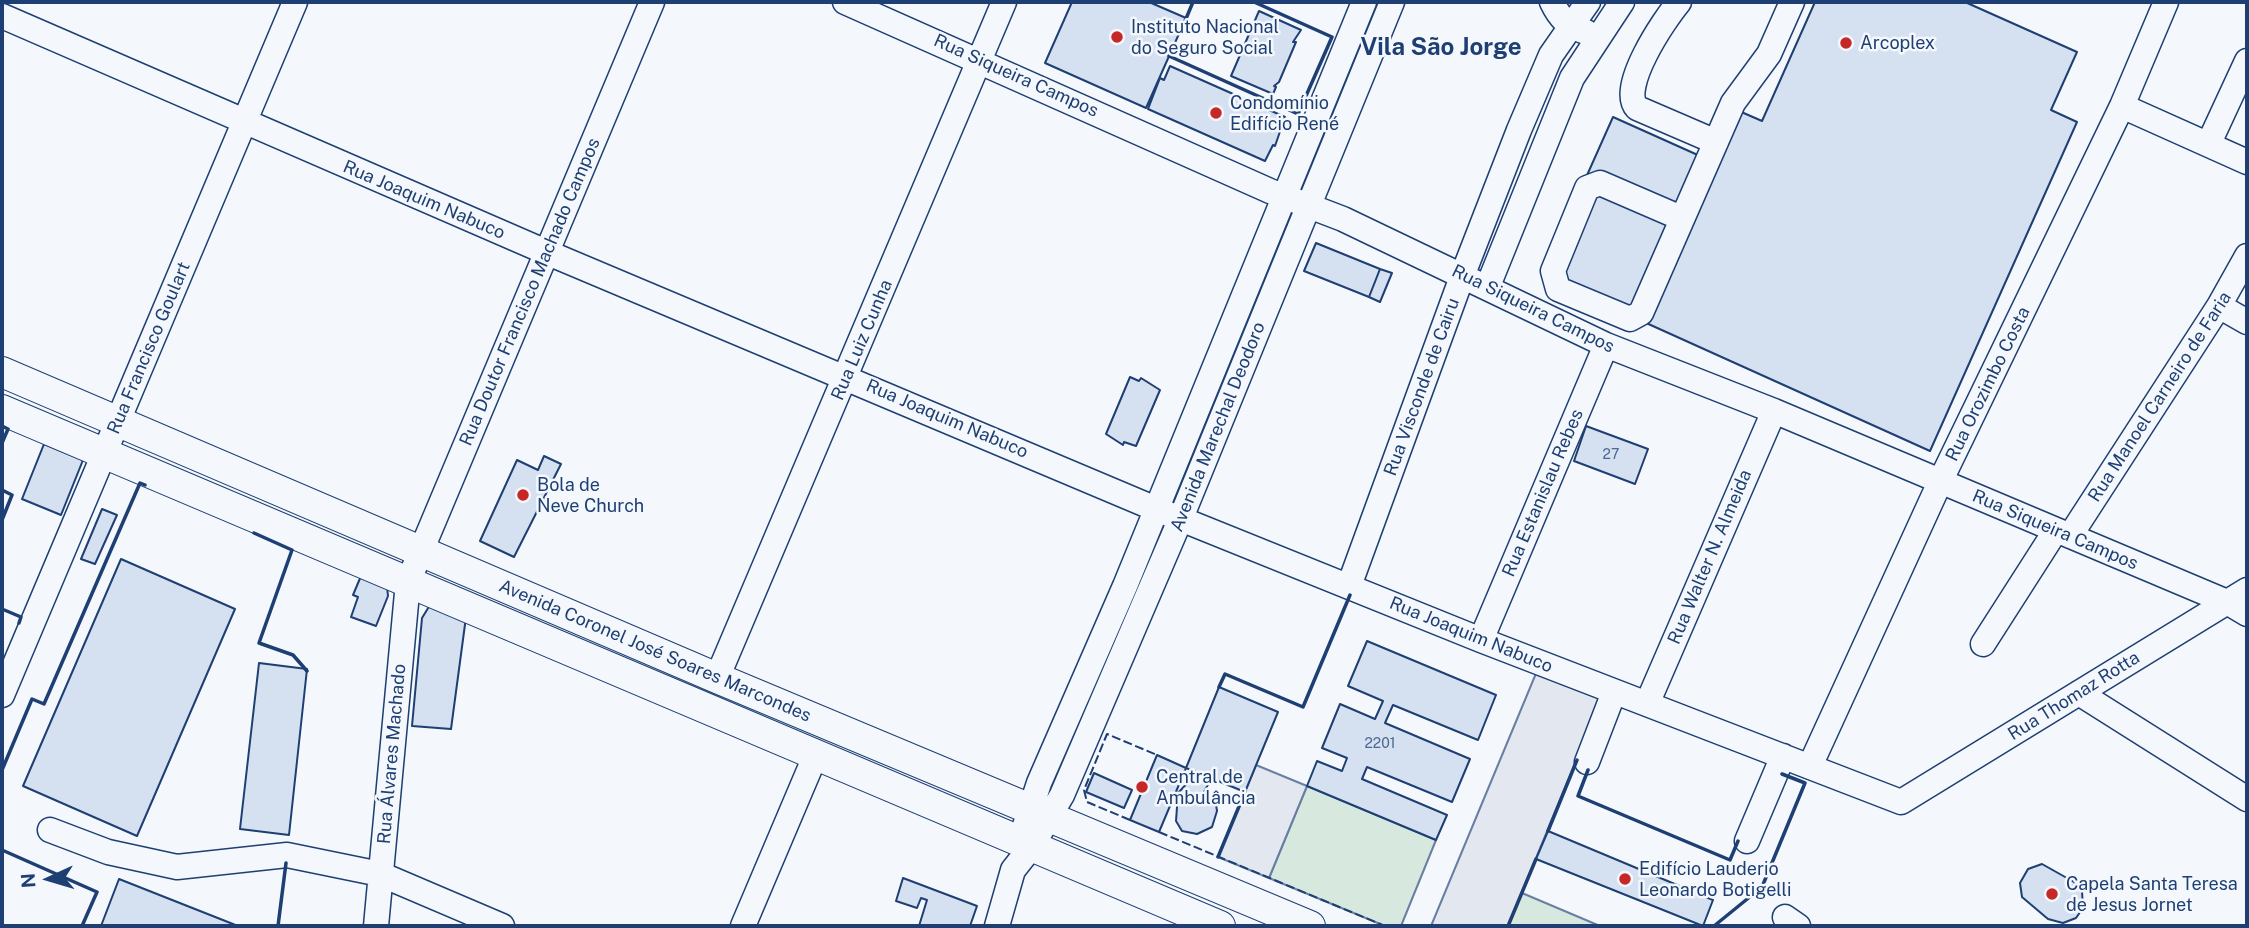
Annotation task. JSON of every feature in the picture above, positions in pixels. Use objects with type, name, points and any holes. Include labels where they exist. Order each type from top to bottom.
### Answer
[{"type":"main road","name":"Avenida Coronel José Soares Marcondes","points":[[2,372],[707,674],[1310,926]]},
{"type":"main road","name":"Avenida Coronel José Soares Marcondes","points":[[2,410],[1220,926]]},
{"type":"main road","points":[[683,698],[707,674]]},
{"type":"street","name":"Rua Francisco Goulart","points":[[2,695],[295,2]]},
{"type":"street","name":"Rua Doutor Francisco Machado Campos","points":[[408,582],[652,2]]},
{"type":"street","name":"Rua Siqueira Campos","points":[[845,2],[1463,274],[1606,345],[1774,411],[2063,533],[2240,602]]},
{"type":"street","name":"Rua Luiz Cunha","points":[[707,674],[846,376],[1004,2]]},
{"type":"street","name":"Avenida Marechal Deodoro","points":[[1039,814],[1156,509],[1364,2]]},
{"type":"street","name":"Avenida Marechal Deodoro","points":[[997,926],[1013,870],[1181,518],[1392,2]]},
{"type":"street","points":[[1552,2],[1559,17],[1571,27],[1598,36]]},
{"type":"street","name":"Rua Visconde de Cairu","points":[[1349,586],[1463,274],[1551,55],[1588,2]]},
{"type":"street","points":[[1488,286],[1572,78],[1622,2]]},
{"type":"street","points":[[1679,2],[1663,21],[1641,65],[1630,93],[1632,103],[1637,108],[1716,142]]},
{"type":"street","points":[[1681,218],[1600,183],[1592,184],[1587,188],[1553,271],[1558,289],[1630,319],[1637,317],[1716,142],[1732,103],[1777,39],[1792,2]]},
{"type":"street","name":"Rua Orozimbo Costa","points":[[1810,766],[1940,482],[2122,106],[2166,2]]},
{"type":"street","name":"Rua Joaquim Nabuco","points":[[2,16],[546,252],[846,376],[1156,509],[1481,640],[1901,802]]},
{"type":"street","points":[[2209,143],[2247,61]]},
{"type":"street","points":[[2122,106],[2247,162]]},
{"type":"street","name":"Rua Manoel Carneiro de Faria","points":[[1983,644],[2219,306],[2247,256]]},
{"type":"street","points":[[2219,306],[2247,323]]},
{"type":"street","name":"Rua Estanislau Rebes","points":[[1481,640],[1606,345]]},
{"type":"street","name":"Rua Walter N. Almeida","points":[[1647,704],[1774,411]]},
{"type":"street","name":"Rua Álvares Machado","points":[[376,926],[408,582]]},
{"type":"street","name":"Rua Thomaz Rotta","points":[[1901,802],[2079,693],[2240,602]]},
{"type":"street","points":[[1587,762],[1614,692]]},
{"type":"street","points":[[2079,693],[2247,799]]},
{"type":"street","points":[[743,926],[816,754]]},
{"type":"street","points":[[1747,841],[1783,756]]},
{"type":"street","points":[[50,830],[108,852],[177,867],[287,855],[380,874],[502,926]]},
{"type":"shaded area","points":[[1537,671],[1602,698],[1508,926],[1431,926]]},
{"type":"shaded area","points":[[1256,765],[1307,786],[1269,878],[1218,857]]},
{"type":"shaded area","points":[[1307,786],[1436,840],[1401,926],[1385,926],[1269,878]]},
{"type":"shaded area","points":[[1522,893],[1600,926],[1508,926]]},
{"type":"building","name":"Instituto Nacional do Seguro Social","points":[[1072,2],[1149,2],[1186,18],[1146,108],[1045,63]]},
{"type":"building","points":[[1815,2],[1965,2],[2077,52],[2051,110],[2077,122],[1930,451],[1542,276],[1613,117],[1700,156],[1723,104],[1762,121]]},
{"type":"building","points":[[1259,11],[1301,30],[1293,42],[1296,42],[1279,82],[1274,86],[1276,87],[1273,94],[1231,76]]},
{"type":"building","name":"Condomínio Edifício René","points":[[1170,66],[1285,117],[1275,146],[1273,145],[1265,161],[1148,109],[1160,78],[1164,80]]},
{"type":"building","points":[[1316,243],[1380,269],[1369,297],[1304,271]]},
{"type":"building","points":[[1380,269],[1392,273],[1380,302],[1369,297]]},
{"type":"building","points":[[1130,377],[1139,381],[1141,378],[1160,390],[1136,446],[1124,442],[1123,445],[1106,434]]},
{"type":"building","points":[[1586,426],[1648,449],[1635,484],[1574,461]]},
{"type":"building","points":[[44,444],[83,460],[61,515],[22,499]]},
{"type":"building","name":"Bola de Neve Church","points":[[544,456],[561,464],[514,557],[480,541],[517,460],[538,470]]},
{"type":"building","points":[[102,509],[117,515],[95,564],[81,559]]},
{"type":"building","points":[[121,559],[235,609],[137,836],[23,786]]},
{"type":"building","points":[[361,576],[387,587],[388,596],[376,626],[351,617],[358,597],[353,595]]},
{"type":"building","points":[[433,600],[466,617],[451,729],[412,726],[422,618]]},
{"type":"building","points":[[1367,641],[1496,695],[1478,740],[1393,705],[1385,723],[1470,759],[1452,802],[1367,767],[1362,779],[1447,815],[1436,840],[1307,786],[1317,761],[1342,771],[1347,758],[1322,748],[1340,704],[1375,719],[1383,701],[1348,686]]},
{"type":"building","points":[[259,663],[307,669],[289,835],[240,829]]},
{"type":"building","points":[[1219,687],[1278,712],[1245,792],[1186,768]]},
{"type":"building","points":[[1157,755],[1186,768],[1159,832],[1130,820]]},
{"type":"building","points":[[1094,773],[1132,790],[1124,808],[1086,792]]},
{"type":"building","points":[[1192,778],[1210,781],[1204,792],[1215,798],[1217,811],[1212,827],[1197,834],[1182,831],[1176,821],[1178,793]]},
{"type":"building","name":"Edifício Lauderio Leonardo Botigelli","points":[[1548,831],[1713,900],[1703,926],[1536,859]]},
{"type":"building","name":"Capela Santa Teresa de Jesus Jornet","points":[[2042,864],[2074,882],[2082,891],[2083,908],[2076,918],[2063,923],[2048,919],[2022,897],[2020,883],[2028,869]]},
{"type":"building","points":[[903,878],[977,906],[970,926],[919,926],[927,900],[921,898],[917,908],[896,901]]},
{"type":"building","points":[[119,879],[238,926],[101,926]]},
{"type":"fence","points":[[1130,820],[1087,802],[1084,790],[1107,734],[1157,755]]},
{"type":"fence","points":[[1159,832],[1385,926]]},
{"type":"wall","points":[[1185,21],[1193,2]]},
{"type":"wall","points":[[1170,53],[1169,56],[1298,114],[1332,37],[1254,2]]},
{"type":"wall","points":[[2,426],[8,429],[2,443]]},
{"type":"wall","points":[[2,770],[32,699],[44,704],[140,483],[145,485]]},
{"type":"wall","points":[[2,490],[12,495],[2,520]]},
{"type":"wall","points":[[254,533],[292,550],[259,643],[293,655],[307,671]]},
{"type":"wall","points":[[1219,687],[1225,674],[1303,707],[1350,595]]},
{"type":"wall","points":[[2,609],[21,617],[19,623]]},
{"type":"wall","points":[[1548,831],[1577,760]]},
{"type":"wall","points":[[1588,770],[1578,796],[1730,860],[1738,841]]},
{"type":"wall","points":[[1714,926],[1762,887],[1805,783],[1782,774]]},
{"type":"wall","points":[[1218,857],[1245,792]]},
{"type":"wall","points":[[2,850],[97,892],[82,926]]},
{"type":"wall","points":[[1508,926],[1536,859]]},
{"type":"wall","points":[[278,926],[286,863]]},
{"type":"place","name":"Instituto Nacional do Seguro Social","points":[[1117,37]]},
{"type":"place","name":"Arcoplex","points":[[1846,43]]},
{"type":"place","name":"Condomínio Edifício René","points":[[1216,113]]},
{"type":"place","name":"Bola de Neve Church","points":[[523,495]]},
{"type":"place","name":"Central de Ambulância","points":[[1142,787]]},
{"type":"place","name":"Edifício Lauderio Leonardo Botigelli","points":[[1625,879]]},
{"type":"place","name":"Capela Santa Teresa de Jesus Jornet","points":[[2052,894]]},
{"type":"district","name":"Vila São Jorge","points":[[1441,48]]}]
